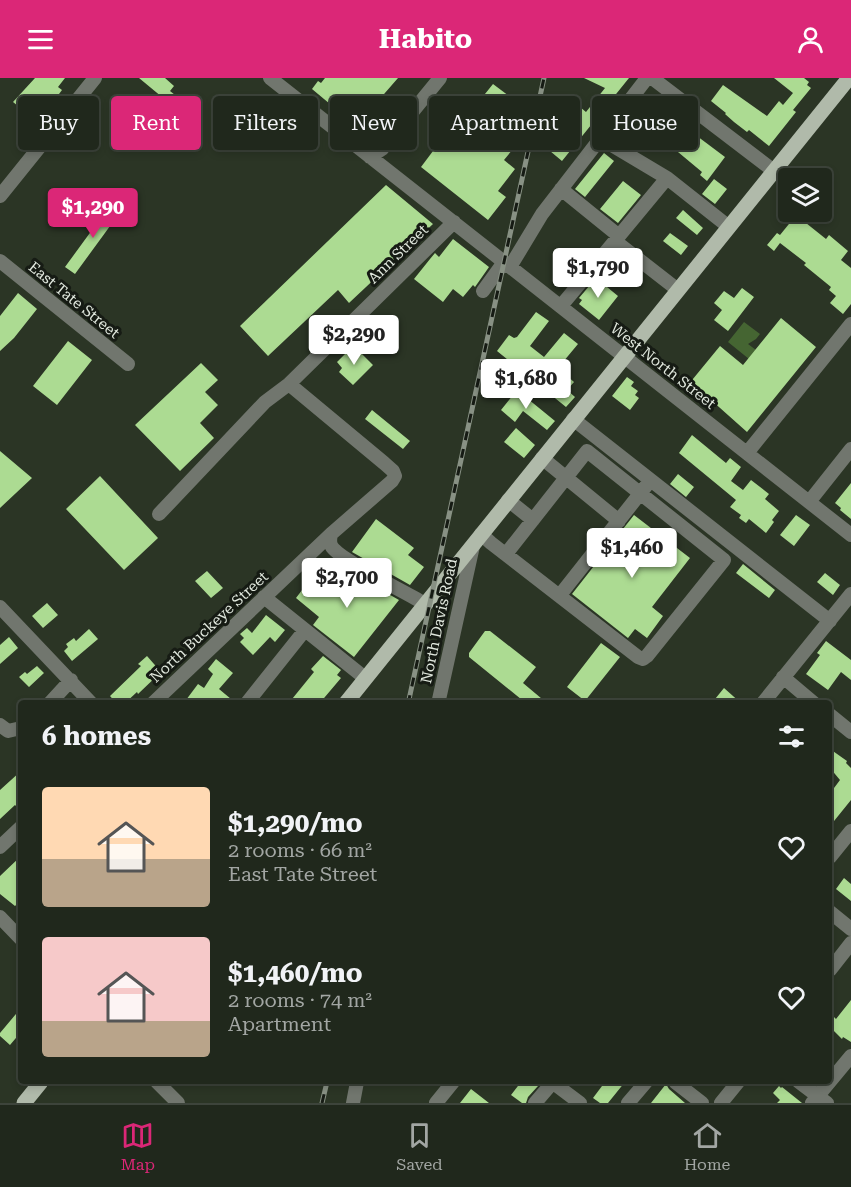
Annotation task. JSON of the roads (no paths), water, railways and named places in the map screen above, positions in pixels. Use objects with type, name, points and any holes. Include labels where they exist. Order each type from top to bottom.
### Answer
[{"type":"main road","points":[[348,700],[849,78]]},
{"type":"main road","points":[[24,1103],[39,1084]]},
{"type":"street","points":[[0,196],[95,78]]},
{"type":"street","name":"West North Street","points":[[270,78],[851,535]]},
{"type":"street","points":[[370,157],[382,149],[440,78]]},
{"type":"street","points":[[632,96],[646,78]]},
{"type":"street","points":[[652,78],[774,171]]},
{"type":"street","points":[[483,291],[507,265],[592,148]]},
{"type":"street","points":[[620,150],[667,178],[729,227]]},
{"type":"street","points":[[561,306],[667,178]]},
{"type":"street","points":[[561,189],[678,290]]},
{"type":"street","name":"Ann Street","points":[[159,514],[265,402],[289,384],[454,222]]},
{"type":"street","name":"East Tate Street","points":[[0,261],[128,364]]},
{"type":"street","points":[[747,453],[851,324]]},
{"type":"street","name":"North Buckeye Street","points":[[156,700],[395,476],[384,463],[289,384]]},
{"type":"street","points":[[573,419],[830,621]]},
{"type":"street","points":[[506,554],[598,438]]},
{"type":"street","points":[[809,502],[851,449]]},
{"type":"street","points":[[587,451],[723,560]]},
{"type":"street","points":[[542,458],[619,520]]},
{"type":"street","points":[[560,595],[651,480]]},
{"type":"street","points":[[508,500],[533,520]]},
{"type":"street","points":[[331,534],[329,540],[331,546],[343,557],[425,604]]},
{"type":"street","points":[[477,540],[506,554],[643,659],[735,547]]},
{"type":"street","name":"North Davis Road","points":[[439,700],[477,540]]},
{"type":"street","points":[[765,700],[851,594]]},
{"type":"street","points":[[264,597],[365,678]]},
{"type":"street","points":[[0,607],[88,700]]},
{"type":"street","points":[[249,700],[305,630]]},
{"type":"street","points":[[783,677],[810,700]]},
{"type":"street","points":[[53,700],[71,680]]},
{"type":"street","points":[[832,716],[849,726]]},
{"type":"street","points":[[0,725],[8,731],[18,729]]},
{"type":"street","points":[[0,847],[18,830]]},
{"type":"street","points":[[832,855],[851,831]]},
{"type":"street","points":[[832,914],[851,929]]},
{"type":"street","points":[[0,917],[18,936]]},
{"type":"street","points":[[832,967],[851,943]]},
{"type":"street","points":[[832,1082],[851,1056]]},
{"type":"street","points":[[159,1084],[178,1103]]},
{"type":"street","points":[[352,1103],[357,1084]]},
{"type":"street","points":[[444,1100],[452,1084]]},
{"type":"street","points":[[535,1103],[550,1084]]},
{"type":"street","points":[[555,1084],[580,1103]]},
{"type":"street","points":[[628,1103],[644,1084]]},
{"type":"street","points":[[678,1084],[702,1103]]},
{"type":"street","points":[[721,1103],[736,1084]]},
{"type":"street","points":[[801,1084],[819,1100],[831,1084]]},
{"type":"railway","points":[[409,700],[544,78]]},
{"type":"railway","points":[[322,1103],[327,1084]]}]
